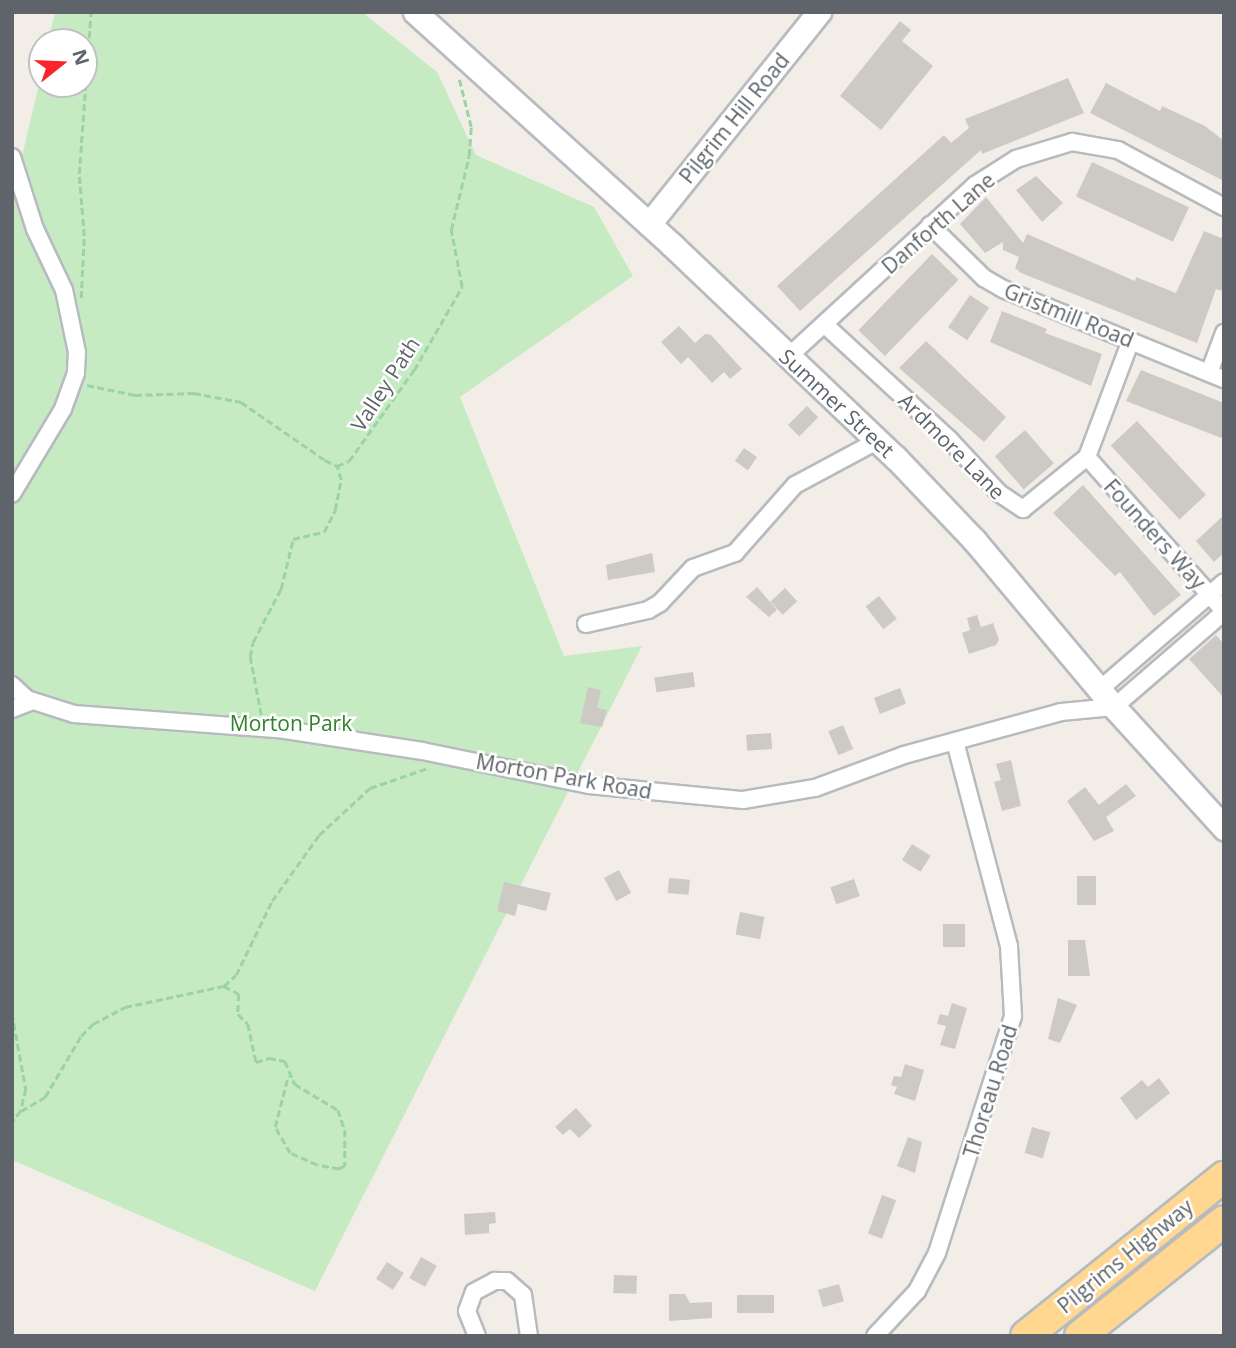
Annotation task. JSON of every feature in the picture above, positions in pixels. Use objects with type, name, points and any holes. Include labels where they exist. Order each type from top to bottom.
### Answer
[{"type":"highway","name":"Pilgrims Highway","points":[[1026,1336],[1224,1177]]},
{"type":"highway","name":"Pilgrims Highway","points":[[1080,1336],[1224,1221]]},
{"type":"main road","name":"Summer Street","points":[[415,12],[649,224],[877,441],[974,540],[1107,699],[1224,828]]},
{"type":"main road","name":"Pilgrim Hill Road","points":[[649,224],[819,12]]},
{"type":"street","name":"Danforth Lane","points":[[788,357],[975,185],[1016,159],[1072,142],[1118,150],[1224,207]]},
{"type":"street","points":[[12,157],[35,229],[64,290],[77,352],[74,381],[51,433],[12,494]]},
{"type":"street","name":"Gristmill Road","points":[[930,225],[984,278],[1003,289],[1216,376]]},
{"type":"street","name":"Ardmore Lane","points":[[824,324],[1015,507],[1031,506],[1087,457],[1131,340]]},
{"type":"street","points":[[1216,376],[1224,333]]},
{"type":"street","points":[[586,624],[648,610],[660,603],[694,568],[735,553],[795,485],[877,441]]},
{"type":"street","name":"Founders Way","points":[[1087,457],[1224,611]]},
{"type":"street","points":[[1107,699],[1208,593],[1224,583]]},
{"type":"street","points":[[1107,699],[1224,611]]},
{"type":"street","name":"Morton Park Road","points":[[12,685],[33,701],[106,718],[264,728],[422,751],[589,785],[743,800],[815,789],[904,755],[1107,699]]},
{"type":"street","points":[[12,709],[33,701]]},
{"type":"street","name":"Thoreau Road","points":[[875,1336],[917,1292],[937,1253],[1013,1016],[1009,946],[955,742]]},
{"type":"street","points":[[477,1336],[467,1311],[474,1292],[484,1285],[507,1281],[523,1295],[529,1336]]},
{"type":"path","points":[[74,330],[84,279],[79,174],[91,12]]},
{"type":"path","name":"Valley Path","points":[[337,466],[362,448],[449,314],[462,287],[451,230],[471,127],[454,67]]},
{"type":"path","points":[[74,381],[135,395],[194,393],[241,402],[337,466],[341,480],[330,521],[324,532],[293,539],[281,589],[253,642],[250,657],[264,728]]},
{"type":"path","points":[[12,1122],[21,1111],[45,1097],[81,1036],[93,1024],[125,1007],[224,986],[236,975],[272,901],[319,835],[370,788],[433,767]]},
{"type":"path","points":[[224,986],[239,994],[238,1014],[248,1024],[256,1062],[270,1058],[285,1061],[288,1076],[275,1128],[290,1153],[317,1165],[339,1169],[345,1166],[345,1130],[338,1110],[328,1100],[308,1096],[288,1076]]},
{"type":"path","points":[[12,1013],[25,1074],[21,1111]]},
{"type":"green space","name":"Morton Park","points":[[55,12],[362,12],[437,72],[476,155],[594,207],[633,276],[460,397],[564,656],[642,646],[315,1291],[12,1160],[12,198],[36,98],[98,98],[98,28],[51,28]]},
{"type":"building","points":[[900,21],[911,30],[902,41],[933,66],[881,130],[840,96]]},
{"type":"building","points":[[1068,78],[1084,113],[982,154],[981,150],[800,311],[777,286],[944,135],[951,143],[969,128],[965,119]]},
{"type":"building","points":[[1106,83],[1160,111],[1162,106],[1205,126],[1224,141],[1224,181],[1090,113]]},
{"type":"building","points":[[1092,162],[1189,207],[1173,242],[1076,196]]},
{"type":"building","points":[[1036,176],[1063,203],[1042,222],[1016,190]]},
{"type":"building","points":[[986,197],[1023,243],[1027,234],[1135,281],[1136,277],[1176,293],[1204,231],[1224,239],[1224,283],[1221,291],[1216,289],[1197,343],[1021,273],[1015,268],[1019,257],[1003,250],[1003,242],[985,253],[960,224]]},
{"type":"building","points":[[932,254],[959,280],[885,356],[858,330]]},
{"type":"building","points":[[970,295],[989,308],[967,340],[948,327]]},
{"type":"building","points":[[1002,311],[1047,329],[1045,333],[1102,354],[1091,386],[990,342]]},
{"type":"building","points":[[679,326],[695,343],[705,334],[711,335],[742,369],[730,379],[724,372],[712,383],[688,357],[681,364],[661,342]]},
{"type":"building","points":[[926,341],[1006,417],[984,442],[899,368]]},
{"type":"building","points":[[1141,370],[1224,403],[1224,439],[1126,401]]},
{"type":"building","points":[[807,406],[818,417],[799,436],[788,425]]},
{"type":"building","points":[[1137,421],[1206,495],[1180,519],[1111,446]]},
{"type":"building","points":[[1025,430],[1054,463],[1024,489],[995,456]]},
{"type":"building","points":[[744,448],[757,457],[748,470],[735,461]]},
{"type":"building","points":[[1083,485],[1181,595],[1154,616],[1120,572],[1115,576],[1053,513]]},
{"type":"building","points":[[1224,515],[1224,553],[1214,562],[1196,541]]},
{"type":"building","points":[[652,553],[655,572],[608,580],[606,565]]},
{"type":"building","points":[[757,587],[777,610],[769,617],[746,597]]},
{"type":"building","points":[[785,588],[797,601],[783,615],[770,602]]},
{"type":"building","points":[[879,596],[897,619],[883,629],[866,606]]},
{"type":"building","points":[[977,615],[981,627],[993,623],[999,640],[996,645],[969,654],[962,633],[970,630],[967,618]]},
{"type":"building","points":[[1216,635],[1224,644],[1224,698],[1189,659]]},
{"type":"building","points":[[693,672],[695,687],[656,692],[654,677]]},
{"type":"building","points":[[588,687],[601,690],[597,708],[607,710],[602,727],[580,723]]},
{"type":"building","points":[[900,688],[906,704],[880,714],[874,698]]},
{"type":"building","points":[[843,725],[853,749],[838,755],[828,731]]},
{"type":"building","points":[[771,733],[772,749],[747,751],[746,735]]},
{"type":"building","points":[[1011,760],[1021,806],[1002,811],[994,782],[1001,780],[996,764]]},
{"type":"building","points":[[1126,784],[1136,796],[1106,817],[1114,831],[1094,841],[1067,801],[1085,787],[1099,805]]},
{"type":"building","points":[[912,844],[931,856],[921,872],[902,860]]},
{"type":"building","points":[[619,870],[631,893],[616,901],[604,878]]},
{"type":"building","points":[[1077,876],[1096,876],[1096,905],[1077,905]]},
{"type":"building","points":[[669,878],[690,880],[689,895],[668,893]]},
{"type":"building","points":[[854,879],[860,896],[836,904],[830,887]]},
{"type":"building","points":[[504,882],[551,893],[546,911],[518,904],[515,916],[497,911]]},
{"type":"building","points":[[740,912],[765,917],[760,939],[736,935]]},
{"type":"building","points":[[943,924],[965,924],[965,947],[943,947]]},
{"type":"building","points":[[1068,940],[1085,940],[1090,976],[1068,976]]},
{"type":"building","points":[[1058,998],[1077,1005],[1060,1043],[1048,1039]]},
{"type":"building","points":[[952,1003],[967,1008],[955,1049],[940,1045],[946,1026],[937,1024],[940,1014],[948,1016]]},
{"type":"building","points":[[905,1064],[924,1070],[915,1101],[894,1094],[897,1087],[891,1085],[894,1076],[901,1077]]},
{"type":"building","points":[[1159,1078],[1170,1093],[1136,1120],[1120,1098],[1142,1080],[1148,1087]]},
{"type":"building","points":[[576,1108],[592,1126],[579,1138],[570,1129],[563,1135],[555,1127]]},
{"type":"building","points":[[1032,1127],[1050,1132],[1043,1158],[1025,1153]]},
{"type":"building","points":[[908,1137],[922,1142],[915,1173],[897,1166]]},
{"type":"building","points":[[882,1195],[896,1200],[882,1239],[868,1234]]},
{"type":"building","points":[[495,1212],[496,1223],[489,1224],[489,1233],[465,1235],[464,1214]]},
{"type":"building","points":[[421,1257],[437,1266],[425,1287],[409,1278]]},
{"type":"building","points":[[387,1262],[404,1273],[393,1290],[376,1279]]},
{"type":"building","points":[[614,1275],[637,1276],[636,1294],[613,1293]]},
{"type":"building","points":[[839,1284],[844,1301],[823,1307],[818,1290]]},
{"type":"building","points":[[669,1294],[685,1294],[690,1303],[712,1302],[712,1318],[669,1321]]},
{"type":"building","points":[[737,1295],[774,1295],[774,1313],[737,1313]]}]
